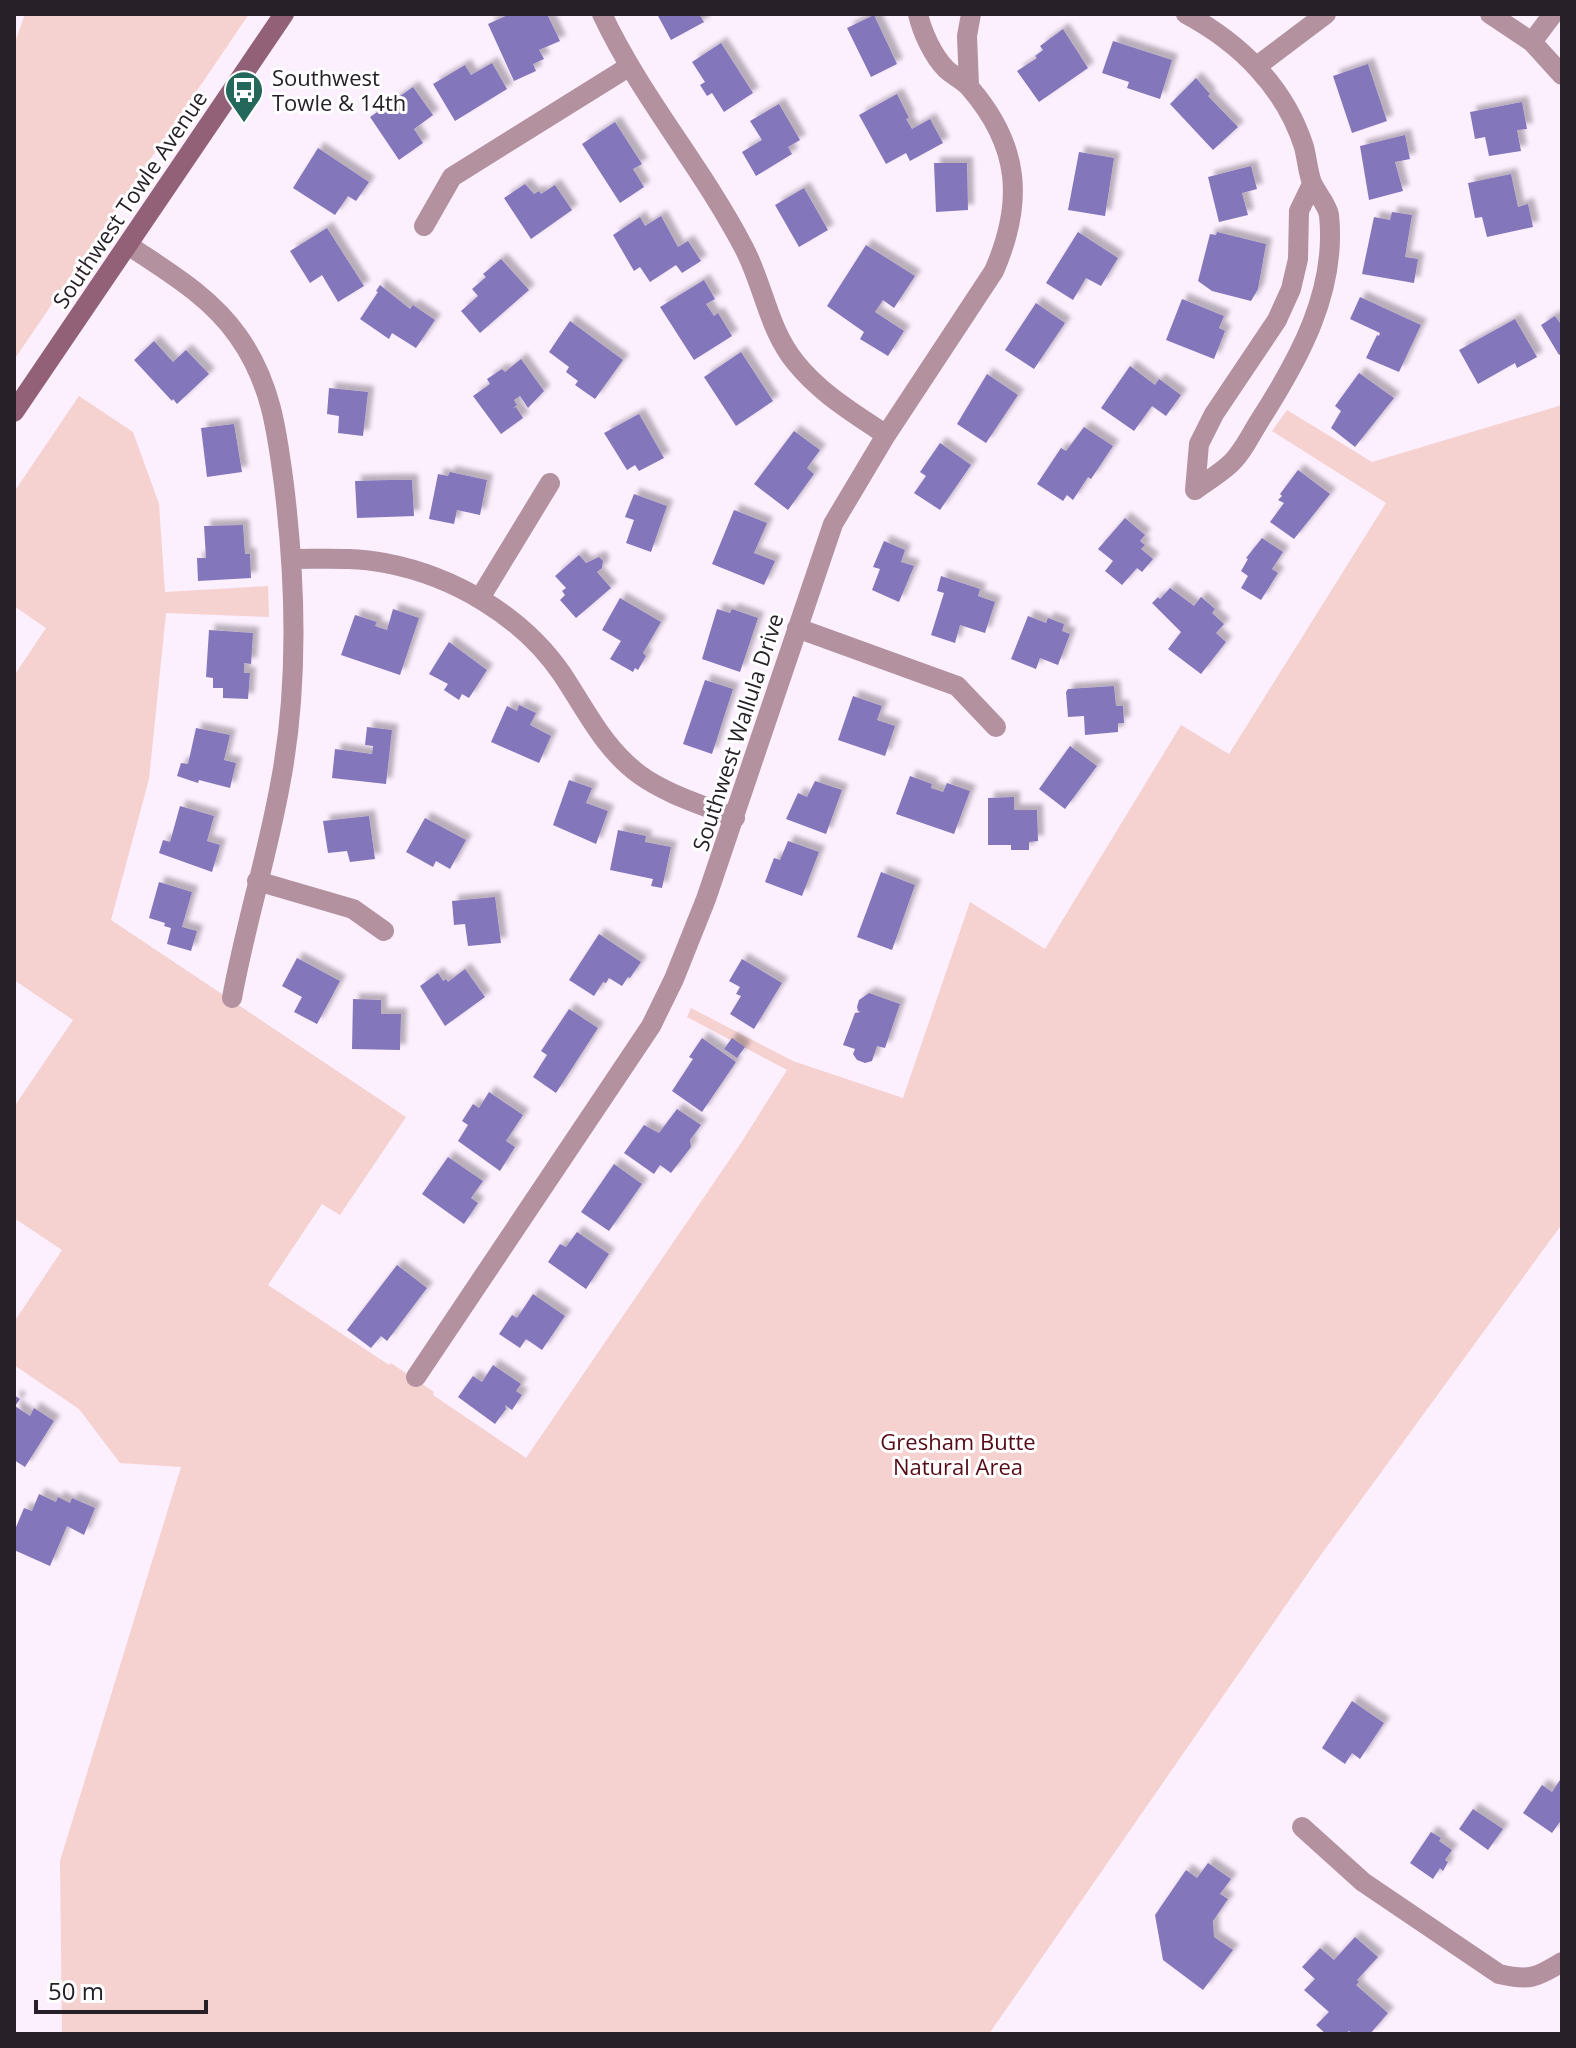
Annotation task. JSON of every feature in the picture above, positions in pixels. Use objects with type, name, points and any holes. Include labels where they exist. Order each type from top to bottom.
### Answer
[{"type":"main road","name":"Southwest Towle Avenue","points":[[14,412],[284,14]]},
{"type":"street","points":[[602,14],[630,66],[746,250],[774,328],[794,361],[827,395],[886,435]]},
{"type":"street","name":"Southwest Wallula Drive","points":[[416,1377],[651,1026],[685,955],[735,818],[833,524],[886,435],[994,271],[1007,237],[1014,189],[1013,169],[997,126],[969,85],[946,69],[932,49],[918,14]]},
{"type":"street","points":[[969,85],[967,36],[971,14]]},
{"type":"street","points":[[1186,14],[1229,41],[1257,66],[1292,116],[1304,147],[1312,184],[1329,211],[1325,278],[1310,330],[1288,377],[1231,463],[1195,490],[1199,444],[1214,414],[1277,320],[1291,289],[1298,259],[1299,211],[1312,184]]},
{"type":"street","points":[[1257,66],[1326,14]]},
{"type":"street","points":[[1490,14],[1532,42],[1562,75]]},
{"type":"street","points":[[1532,42],[1553,14]]},
{"type":"street","points":[[424,226],[452,177],[630,66]]},
{"type":"street","points":[[128,245],[200,293],[229,325],[254,361],[267,387],[275,418],[293,559],[289,732],[280,787],[232,998]]},
{"type":"street","points":[[480,598],[550,483]]},
{"type":"street","points":[[293,559],[383,562],[446,582],[480,598],[540,647],[561,672],[614,752],[640,775],[667,791],[735,818]]},
{"type":"street","points":[[797,628],[957,686],[996,727]]},
{"type":"street","points":[[257,881],[353,909],[384,931]]},
{"type":"street","points":[[1302,1827],[1363,1882],[1499,1974],[1520,1979],[1538,1977],[1562,1962]]},
{"type":"green space","points":[[25,14],[249,14],[14,360],[14,45]]},
{"type":"green space","name":"Gresham Butte Natural Area","points":[[79,396],[133,432],[159,504],[165,592],[268,586],[269,617],[166,613],[149,779],[111,920],[406,1117],[340,1215],[322,1204],[268,1285],[389,1365],[391,1363],[526,1458],[739,1146],[787,1070],[687,1017],[691,1008],[793,1061],[903,1098],[970,902],[1045,949],[1181,725],[1229,754],[1386,503],[1272,431],[1287,410],[1372,462],[1562,405],[1562,1224],[1315,1563],[989,2034],[62,2034],[60,1861],[181,1467],[120,1463],[79,1409],[14,1365],[14,1322],[62,1250],[14,1218],[14,1107],[73,1020],[14,980],[14,676],[46,628],[14,606],[14,492]]},
{"type":"building","points":[[510,14],[547,14],[560,41],[539,50],[544,59],[533,64],[536,71],[514,81],[488,24]]},
{"type":"building","points":[[657,14],[699,14],[704,22],[671,40]]},
{"type":"building","points":[[874,15],[897,64],[871,77],[847,28]]},
{"type":"building","points":[[1063,29],[1088,68],[1039,102],[1017,71],[1037,58],[1035,56],[1043,50],[1040,46]]},
{"type":"building","points":[[1113,41],[1172,60],[1160,99],[1127,88],[1129,82],[1102,73]]},
{"type":"building","points":[[721,43],[753,93],[724,112],[712,93],[707,96],[700,85],[705,82],[692,62]]},
{"type":"building","points":[[492,63],[507,89],[455,121],[433,84],[465,65],[471,75]]},
{"type":"building","points":[[1368,64],[1387,121],[1352,133],[1333,76]]},
{"type":"building","points":[[1196,78],[1210,94],[1208,96],[1238,127],[1213,150],[1170,104]]},
{"type":"building","points":[[413,87],[433,115],[414,129],[423,143],[399,160],[370,117]]},
{"type":"building","points":[[897,94],[912,129],[930,119],[943,143],[910,161],[906,153],[886,164],[859,115]]},
{"type":"building","points":[[1522,102],[1527,129],[1517,130],[1521,151],[1489,156],[1485,137],[1475,139],[1470,112]]},
{"type":"building","points":[[779,104],[800,140],[788,147],[792,154],[756,176],[742,152],[762,140],[750,121]]},
{"type":"building","points":[[615,122],[642,164],[633,169],[644,187],[620,203],[582,144]]},
{"type":"building","points":[[1405,135],[1410,159],[1395,162],[1403,191],[1369,200],[1360,146]]},
{"type":"building","points":[[318,148],[369,182],[356,201],[348,196],[335,215],[293,188]]},
{"type":"building","points":[[1079,152],[1114,158],[1105,216],[1068,210]]},
{"type":"building","points":[[934,163],[967,163],[968,210],[936,212]]},
{"type":"building","points":[[1251,166],[1257,189],[1242,193],[1248,215],[1219,222],[1208,177]]},
{"type":"building","points":[[1511,174],[1518,207],[1528,204],[1533,227],[1487,237],[1482,217],[1475,218],[1468,183]]},
{"type":"building","points":[[525,184],[534,194],[539,191],[541,194],[555,185],[572,210],[531,239],[504,198]]},
{"type":"building","points":[[804,188],[828,230],[799,247],[775,205]]},
{"type":"building","points":[[1392,212],[1412,215],[1405,257],[1418,259],[1414,283],[1362,274],[1374,217],[1390,220]]},
{"type":"building","points":[[661,216],[678,247],[688,241],[701,261],[682,273],[676,265],[650,282],[640,267],[634,271],[613,235],[640,217],[645,226]]},
{"type":"building","points":[[327,228],[364,286],[338,302],[322,275],[310,283],[290,251]]},
{"type":"building","points":[[1078,232],[1118,258],[1101,286],[1086,278],[1073,300],[1046,283]]},
{"type":"building","points":[[1217,232],[1266,244],[1258,289],[1251,301],[1212,291],[1198,281],[1210,234],[1216,235]]},
{"type":"building","points":[[866,245],[915,276],[894,308],[883,300],[875,312],[904,331],[888,356],[860,339],[864,332],[827,306]]},
{"type":"building","points":[[501,259],[529,290],[480,333],[461,311],[478,296],[472,289],[486,277],[483,274]]},
{"type":"building","points":[[704,280],[715,299],[706,304],[714,316],[718,313],[732,336],[694,360],[660,307]]},
{"type":"building","points":[[380,285],[410,309],[413,305],[435,320],[416,348],[392,333],[389,339],[360,319]]},
{"type":"building","points":[[1360,297],[1421,325],[1399,372],[1366,358],[1380,333],[1350,319]]},
{"type":"building","points":[[1182,299],[1224,316],[1219,328],[1225,331],[1214,359],[1166,340]]},
{"type":"building","points":[[1036,303],[1065,323],[1034,369],[1005,350]]},
{"type":"building","points":[[1555,316],[1562,322],[1562,353],[1559,355],[1541,325]]},
{"type":"building","points":[[1515,319],[1537,357],[1517,368],[1515,363],[1478,384],[1459,350]]},
{"type":"building","points":[[570,321],[623,360],[595,399],[575,385],[578,381],[566,372],[569,367],[549,352]]},
{"type":"building","points":[[154,341],[173,362],[186,350],[209,374],[177,404],[134,360]]},
{"type":"building","points":[[741,352],[773,401],[736,426],[704,377]]},
{"type":"building","points":[[521,359],[544,391],[528,408],[520,396],[514,400],[517,405],[513,408],[516,407],[523,418],[501,434],[473,396],[490,384],[487,379],[502,369],[505,372]]},
{"type":"building","points":[[1130,366],[1155,385],[1159,379],[1181,395],[1166,416],[1152,406],[1134,431],[1101,408]]},
{"type":"building","points":[[1359,373],[1394,398],[1355,447],[1331,428],[1341,411],[1335,406]]},
{"type":"building","points":[[987,374],[1018,395],[986,443],[957,424]]},
{"type":"building","points":[[329,388],[368,392],[363,436],[338,433],[339,416],[327,414]]},
{"type":"building","points":[[639,414],[664,458],[639,471],[635,465],[627,470],[604,433]]},
{"type":"building","points":[[234,424],[242,472],[207,477],[201,428]]},
{"type":"building","points":[[1084,427],[1113,446],[1073,500],[1067,495],[1063,501],[1037,484],[1061,448],[1066,451]]},
{"type":"building","points":[[794,431],[820,450],[807,468],[814,474],[788,510],[754,484]]},
{"type":"building","points":[[940,443],[971,465],[940,510],[914,493],[926,476],[920,472]]},
{"type":"building","points":[[1298,470],[1330,494],[1294,539],[1270,522],[1284,503],[1278,500],[1282,496],[1280,494]]},
{"type":"building","points":[[450,472],[487,480],[480,515],[457,510],[454,524],[429,519],[438,474],[448,476]]},
{"type":"building","points":[[412,480],[414,516],[357,518],[355,481]]},
{"type":"building","points":[[634,494],[667,506],[651,552],[626,543],[634,520],[625,517]]},
{"type":"building","points":[[734,510],[767,523],[754,553],[775,561],[764,585],[712,564]]},
{"type":"building","points":[[1125,518],[1145,535],[1140,541],[1145,545],[1141,549],[1153,559],[1142,572],[1137,568],[1122,585],[1105,571],[1113,561],[1098,549]]},
{"type":"building","points":[[243,525],[245,554],[250,554],[251,578],[198,581],[197,558],[206,558],[204,526]]},
{"type":"building","points":[[1262,538],[1283,552],[1272,569],[1278,573],[1261,600],[1241,588],[1248,576],[1241,571],[1246,558]]},
{"type":"building","points":[[884,541],[905,550],[901,562],[914,566],[899,602],[872,590],[880,569],[873,567]]},
{"type":"building","points":[[579,555],[586,563],[599,557],[603,561],[602,568],[597,572],[611,588],[576,618],[560,600],[566,588],[555,576]]},
{"type":"building","points":[[941,576],[980,589],[978,596],[995,602],[985,633],[960,625],[955,643],[931,635],[944,593],[937,591]]},
{"type":"building","points":[[1170,588],[1194,606],[1201,597],[1215,609],[1212,613],[1224,624],[1216,633],[1226,642],[1201,674],[1168,649],[1181,632],[1152,603]]},
{"type":"building","points":[[620,598],[661,622],[643,653],[646,656],[638,670],[635,668],[633,672],[610,659],[621,641],[602,630]]},
{"type":"building","points":[[393,609],[419,618],[400,675],[341,655],[355,615],[377,622],[375,626],[387,630]]},
{"type":"building","points":[[717,609],[730,613],[732,609],[758,618],[740,672],[702,659]]},
{"type":"building","points":[[1028,616],[1046,623],[1048,618],[1064,624],[1062,631],[1070,634],[1058,665],[1040,658],[1036,669],[1011,659]]},
{"type":"building","points":[[209,630],[253,633],[251,664],[244,663],[244,673],[250,673],[248,699],[223,698],[223,688],[213,688],[213,678],[206,677]]},
{"type":"building","points":[[449,642],[487,670],[469,698],[462,694],[459,700],[444,690],[448,684],[429,674]]},
{"type":"building","points":[[705,680],[733,689],[712,754],[683,744]]},
{"type":"building","points":[[1114,686],[1116,706],[1123,706],[1124,723],[1118,723],[1118,732],[1085,735],[1084,716],[1068,717],[1066,692],[1068,689]]},
{"type":"building","points":[[853,696],[882,706],[877,720],[895,726],[885,756],[838,740]]},
{"type":"building","points":[[519,705],[536,713],[530,725],[551,736],[539,763],[491,742],[507,706],[517,711]]},
{"type":"building","points":[[367,727],[392,730],[386,784],[332,778],[335,749],[372,754],[373,746],[365,745]]},
{"type":"building","points":[[196,728],[230,735],[224,760],[236,763],[230,788],[177,776],[181,763],[188,764]]},
{"type":"building","points":[[1070,746],[1097,766],[1065,809],[1039,789]]},
{"type":"building","points":[[910,776],[943,792],[947,783],[970,791],[954,834],[896,814]]},
{"type":"building","points":[[569,780],[592,788],[586,803],[608,811],[596,844],[553,825]]},
{"type":"building","points":[[815,781],[842,790],[826,834],[786,819],[798,793],[807,797]]},
{"type":"building","points":[[1014,797],[1014,810],[1037,810],[1038,841],[1029,842],[1029,850],[1011,850],[1011,845],[988,845],[988,798]]},
{"type":"building","points":[[180,806],[214,816],[207,841],[220,845],[212,872],[159,853],[163,840],[170,842]]},
{"type":"building","points":[[369,816],[375,859],[350,862],[347,851],[328,853],[323,821]]},
{"type":"building","points":[[425,818],[466,840],[450,869],[436,861],[433,867],[406,852]]},
{"type":"building","points":[[618,830],[646,836],[645,842],[671,847],[662,888],[651,886],[653,879],[610,870]]},
{"type":"building","points":[[788,841],[819,852],[802,896],[765,882],[774,858],[780,860]]},
{"type":"building","points":[[881,872],[915,885],[892,950],[857,937]]},
{"type":"building","points":[[159,882],[192,892],[182,927],[197,931],[191,951],[167,944],[171,928],[149,918]]},
{"type":"building","points":[[495,897],[501,943],[468,946],[465,924],[454,925],[452,901]]},
{"type":"building","points":[[599,934],[641,962],[622,986],[609,978],[594,996],[569,980]]},
{"type":"building","points":[[297,958],[340,981],[317,1024],[294,1012],[302,997],[282,986]]},
{"type":"building","points":[[742,959],[782,983],[754,1029],[730,1014],[741,996],[736,994],[740,987],[729,981]]},
{"type":"building","points":[[465,969],[485,997],[445,1026],[420,986],[438,973],[443,981],[446,979],[448,982]]},
{"type":"building","points":[[869,993],[900,1004],[885,1048],[877,1046],[872,1061],[865,1063],[857,1060],[853,1054],[855,1049],[843,1045],[855,1013],[861,1012],[857,1007],[859,1000]]},
{"type":"building","points":[[353,999],[381,1000],[381,1014],[401,1014],[400,1050],[352,1049]]},
{"type":"building","points":[[569,1009],[598,1028],[556,1093],[533,1077],[547,1055],[541,1051]]},
{"type":"building","points":[[702,1038],[736,1062],[702,1112],[672,1091],[693,1059],[689,1057]]},
{"type":"building","points":[[732,1038],[745,1047],[737,1058],[724,1049]]},
{"type":"building","points":[[489,1092],[523,1115],[506,1141],[515,1147],[500,1171],[458,1141],[468,1125],[462,1121],[473,1104],[479,1108]]},
{"type":"building","points":[[677,1109],[701,1125],[690,1140],[691,1147],[671,1173],[660,1165],[654,1174],[624,1153],[644,1125],[659,1133]]},
{"type":"building","points":[[448,1157],[483,1181],[471,1198],[478,1203],[464,1224],[422,1194]]},
{"type":"building","points":[[614,1164],[642,1184],[609,1231],[581,1212]]},
{"type":"building","points":[[577,1232],[609,1254],[586,1289],[548,1262],[560,1244],[566,1247]]},
{"type":"building","points":[[397,1265],[427,1288],[387,1341],[381,1336],[371,1348],[347,1330]]},
{"type":"building","points":[[533,1294],[565,1316],[542,1350],[526,1339],[520,1348],[499,1334],[512,1315],[517,1318]]},
{"type":"building","points":[[493,1365],[521,1384],[516,1391],[522,1395],[512,1410],[505,1405],[506,1409],[495,1424],[458,1397],[473,1376],[482,1382]]},
{"type":"building","points":[[14,1395],[20,1399],[15,1406],[30,1416],[34,1408],[54,1421],[25,1467],[14,1460]]},
{"type":"building","points":[[39,1494],[56,1502],[58,1497],[70,1503],[72,1498],[95,1508],[84,1535],[67,1526],[50,1566],[14,1550],[14,1532],[24,1508],[32,1511]]},
{"type":"building","points":[[1352,1701],[1384,1723],[1360,1759],[1352,1753],[1345,1764],[1322,1748]]},
{"type":"building","points":[[1562,1777],[1562,1819],[1552,1833],[1523,1813],[1542,1785],[1552,1792]]},
{"type":"building","points":[[1473,1809],[1503,1829],[1488,1850],[1459,1829]]},
{"type":"building","points":[[1431,1832],[1452,1850],[1445,1860],[1448,1862],[1443,1871],[1440,1868],[1433,1879],[1410,1863]]},
{"type":"building","points":[[1208,1863],[1231,1879],[1220,1894],[1228,1899],[1213,1921],[1214,1937],[1233,1950],[1203,1990],[1163,1960],[1155,1915],[1186,1870],[1197,1878]]},
{"type":"building","points":[[1355,1937],[1378,1957],[1356,1985],[1388,2013],[1370,2034],[1353,2034],[1349,2031],[1346,2034],[1326,2034],[1316,2025],[1329,2012],[1304,1990],[1315,1979],[1302,1967],[1320,1948],[1334,1960]]},
{"type":"place","name":"Southwest Towle & 14th","points":[[244,124]]}]
